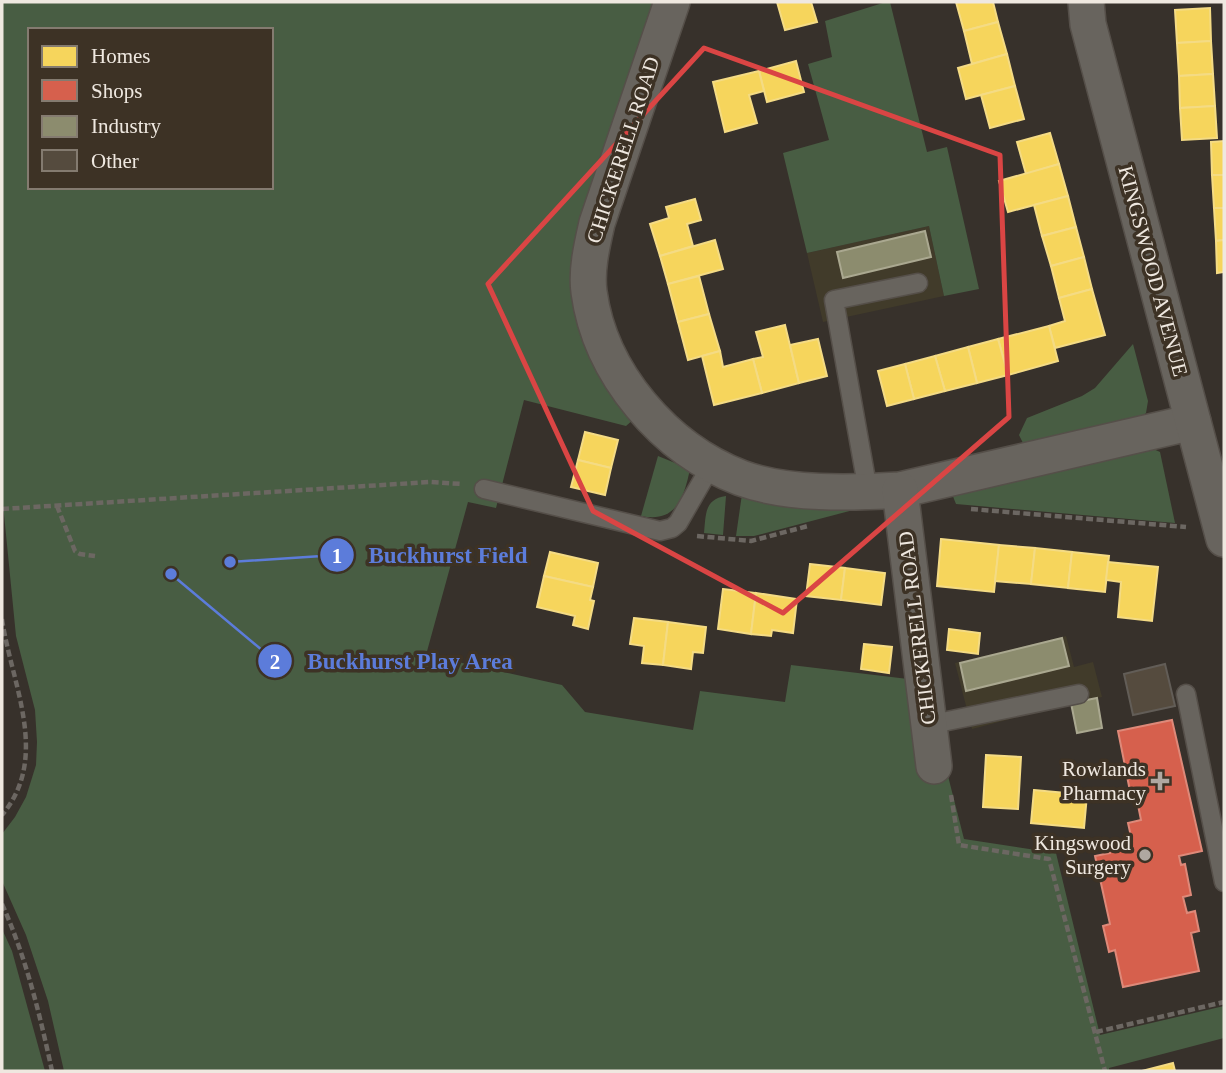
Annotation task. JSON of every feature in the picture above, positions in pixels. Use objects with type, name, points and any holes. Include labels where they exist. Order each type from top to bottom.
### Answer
[{"type":"street","name":"CHICKERELL ROAD","points":[[672,2],[597,223],[590,253],[589,291],[597,323],[611,359],[623,379],[661,427],[682,445],[712,464],[742,478],[772,486],[884,491],[1193,422]]},
{"type":"street","name":"KINGSWOOD AVENUE","points":[[1086,2],[1088,24],[1223,534]]},
{"type":"street","name":"CHICKERELL ROAD","points":[[884,491],[934,766]]},
{"type":"lane","points":[[884,491],[834,300],[918,283]]},
{"type":"lane","points":[[484,489],[665,530],[678,523],[712,464]]},
{"type":"lane","points":[[928,725],[1079,694]]},
{"type":"lane","points":[[1186,694],[1224,882]]},
{"type":"path","points":[[2,509],[430,482],[451,482],[484,489]]},
{"type":"path","points":[[57,506],[75,551],[95,556]]},
{"type":"path","points":[[965,508],[1223,534]]},
{"type":"path","points":[[665,530],[680,535],[751,541],[815,524]]},
{"type":"path","points":[[2,619],[20,692],[26,742],[21,778],[2,816]]},
{"type":"path","points":[[934,766],[946,765],[959,845],[1049,859],[1105,1071]]},
{"type":"path","points":[[2,904],[33,993],[52,1071]]},
{"type":"path","points":[[1096,1032],[1224,1002]]},
{"type":"highlighted area","points":[[704,48],[1000,155],[1009,417],[783,613],[593,511],[488,284]]},
{"type":"shaded area","points":[[929,226],[944,296],[823,322],[807,253]]},
{"type":"shaded area","points":[[1066,636],[1074,667],[1093,662],[1102,697],[972,729],[955,663]]},
{"type":"green space","points":[[2,2],[657,2],[583,236],[634,419],[626,426],[524,400],[496,508],[468,502],[426,655],[562,685],[585,712],[693,730],[700,691],[785,702],[791,665],[908,679],[925,775],[948,776],[964,839],[1056,853],[1100,1035],[1224,1006],[1224,1038],[1109,1068],[1109,1071],[64,1071],[48,1001],[26,935],[2,881],[2,834],[26,797],[36,765],[35,710],[16,636],[2,494]]},
{"type":"green space","points":[[890,2],[927,152],[947,147],[979,289],[944,296],[929,226],[807,253],[783,153],[829,140],[808,64],[832,57],[825,21]]},
{"type":"green space","points":[[1133,344],[1148,401],[1146,413],[1140,418],[1025,447],[1019,435],[1027,418],[1095,388]]},
{"type":"green space","points":[[1149,447],[1160,452],[1175,523],[956,504],[952,494]]},
{"type":"green space","points":[[658,456],[690,469],[688,480],[681,498],[670,512],[663,516],[641,516]]},
{"type":"green space","points":[[742,494],[861,508],[754,536],[736,536]]},
{"type":"green space","points":[[726,496],[723,535],[704,533],[710,504]]},
{"type":"green space","points":[[2,929],[12,951],[45,1071],[2,1071]]},
{"type":"building: Homes","points":[[777,2],[811,2],[817,22],[785,30]]},
{"type":"building: Homes","points":[[956,2],[993,2],[998,22],[964,31]]},
{"type":"building: Homes","points":[[1210,8],[1211,41],[1177,43],[1175,10]]},
{"type":"building: Homes","points":[[998,22],[1007,54],[972,64],[964,31]]},
{"type":"building: Homes","points":[[1211,41],[1213,74],[1179,76],[1177,43]]},
{"type":"building: Homes","points":[[1007,54],[1015,86],[966,99],[958,68]]},
{"type":"building: Homes","points":[[796,61],[804,92],[767,102],[759,71]]},
{"type":"building: Homes","points":[[759,71],[764,91],[749,95],[757,123],[725,132],[713,82]]},
{"type":"building: Homes","points":[[1213,74],[1215,106],[1180,108],[1179,76]]},
{"type":"building: Homes","points":[[1015,86],[1024,119],[990,128],[981,95]]},
{"type":"building: Homes","points":[[1215,106],[1217,138],[1182,140],[1180,108]]},
{"type":"building: Homes","points":[[1050,133],[1059,164],[1026,174],[1017,142]]},
{"type":"building: Homes","points":[[1224,141],[1224,175],[1212,175],[1211,142]]},
{"type":"building: Homes","points":[[1059,164],[1068,196],[1008,212],[999,181]]},
{"type":"building: Homes","points":[[1212,175],[1224,175],[1224,208],[1214,208]]},
{"type":"building: Homes","points":[[1068,196],[1076,227],[1042,236],[1034,205]]},
{"type":"building: Homes","points":[[695,199],[701,220],[687,224],[693,246],[660,256],[650,224],[669,218],[666,207]]},
{"type":"building: Homes","points":[[1214,208],[1224,208],[1224,240],[1216,241]]},
{"type":"building: Homes","points":[[1076,227],[1084,257],[1051,266],[1042,236]]},
{"type":"building: Homes","points":[[715,240],[723,269],[668,284],[660,256]]},
{"type":"building: Homes","points":[[1224,240],[1224,272],[1217,273],[1216,241]]},
{"type":"building: Homes","points":[[1084,257],[1092,289],[1059,298],[1051,266]]},
{"type":"building: Homes","points":[[699,276],[709,314],[678,322],[668,284]]},
{"type":"building: Homes","points":[[1092,289],[1105,335],[1055,348],[1049,326],[1065,321],[1059,298]]},
{"type":"building: Homes","points":[[709,314],[720,351],[688,360],[678,322]]},
{"type":"building: Homes","points":[[785,325],[799,383],[762,393],[753,359],[763,357],[756,332]]},
{"type":"building: Homes","points":[[1049,326],[1058,361],[1008,375],[998,339]]},
{"type":"building: Homes","points":[[818,339],[827,376],[799,383],[790,345]]},
{"type":"building: Homes","points":[[998,339],[1008,375],[977,383],[968,347]]},
{"type":"building: Homes","points":[[968,347],[977,383],[945,391],[935,356]]},
{"type":"building: Homes","points":[[720,351],[723,367],[753,359],[762,393],[714,405],[702,356]]},
{"type":"building: Homes","points":[[935,356],[945,391],[914,399],[905,364]]},
{"type":"building: Homes","points":[[905,364],[914,399],[887,406],[878,371]]},
{"type":"building: Homes","points":[[585,432],[618,440],[611,468],[578,460]]},
{"type":"building: Homes","points":[[578,460],[611,468],[605,495],[571,487]]},
{"type":"building: Homes","points":[[941,539],[999,545],[994,592],[937,586]]},
{"type":"building: Homes","points":[[999,545],[1035,548],[1031,584],[995,581]]},
{"type":"building: Homes","points":[[1035,548],[1072,552],[1068,588],[1031,584]]},
{"type":"building: Homes","points":[[550,552],[598,563],[593,587],[544,576]]},
{"type":"building: Homes","points":[[1072,552],[1109,556],[1105,592],[1068,588]]},
{"type":"building: Homes","points":[[1108,562],[1158,567],[1152,621],[1118,617],[1121,582],[1106,580]]},
{"type":"building: Homes","points":[[810,564],[845,568],[841,600],[806,596]]},
{"type":"building: Homes","points":[[845,568],[885,573],[881,605],[841,600]]},
{"type":"building: Homes","points":[[544,576],[593,587],[590,600],[594,601],[588,629],[573,625],[575,616],[537,607]]},
{"type":"building: Homes","points":[[723,589],[756,593],[751,634],[718,629]]},
{"type":"building: Homes","points":[[756,593],[797,599],[793,633],[772,630],[771,636],[751,634]]},
{"type":"building: Homes","points":[[634,618],[668,622],[663,665],[642,663],[644,646],[630,644]]},
{"type":"building: Homes","points":[[668,622],[706,627],[703,653],[693,652],[691,669],[663,665]]},
{"type":"building: Homes","points":[[949,629],[980,633],[978,654],[947,650]]},
{"type":"building: Homes","points":[[864,644],[892,647],[889,673],[861,669]]},
{"type":"building: Homes","points":[[986,755],[1021,757],[1018,809],[983,807]]},
{"type":"building: Homes","points":[[1034,790],[1087,795],[1084,828],[1031,823]]},
{"type":"building: Homes","points":[[1173,1063],[1175,1071],[1142,1071]]},
{"type":"building: Shops","name":"Kingswood Surgery","points":[[1172,720],[1202,851],[1179,856],[1181,865],[1185,864],[1191,895],[1183,897],[1187,913],[1195,911],[1199,931],[1191,933],[1199,971],[1123,987],[1115,950],[1109,952],[1103,926],[1110,924],[1095,856],[1110,853],[1108,846],[1132,841],[1128,823],[1141,820],[1135,790],[1130,791],[1118,731]]},
{"type":"building: Industry","points":[[925,231],[931,257],[843,278],[837,252]]},
{"type":"building: Industry","points":[[1062,638],[1069,666],[966,691],[960,663]]},
{"type":"building: Industry","points":[[1097,698],[1102,728],[1077,733],[1071,703]]},
{"type":"building: Other","points":[[1165,664],[1175,706],[1133,715],[1124,674]]},
{"type":"place","name":"Buckhurst Field","points":[[230,562]]},
{"type":"place","name":"Buckhurst Play Area","points":[[171,574]]},
{"type":"place","name":"Rowlands Pharmacy","points":[[1160,781]]},
{"type":"place","name":"Kingswood Surgery","points":[[1145,855]]}]
